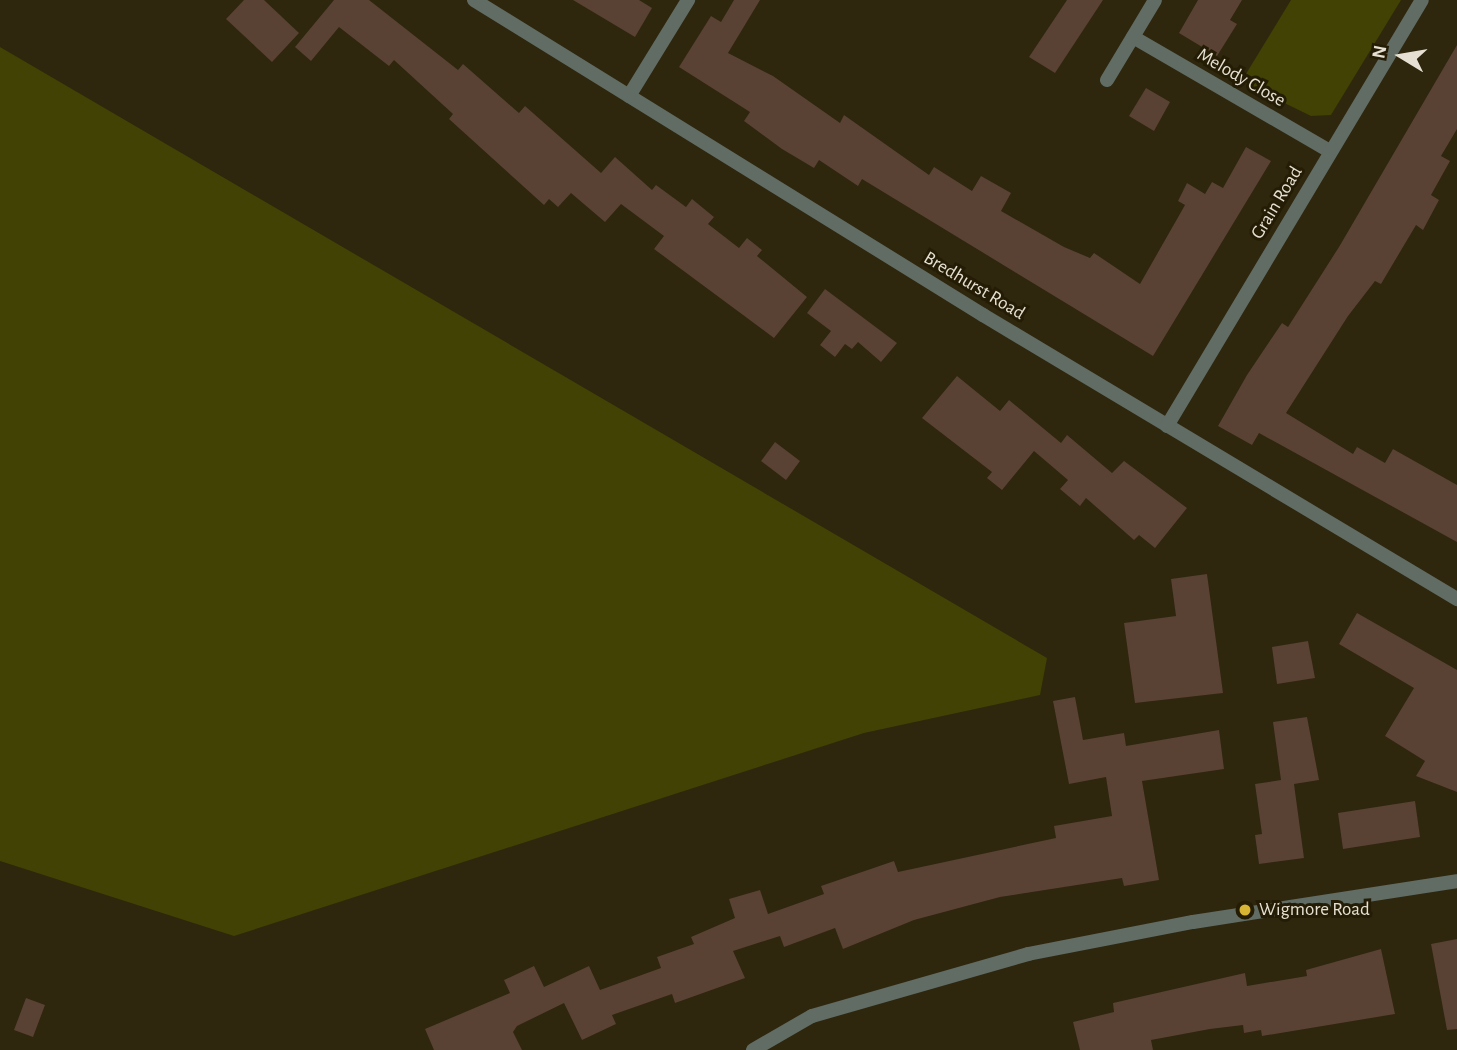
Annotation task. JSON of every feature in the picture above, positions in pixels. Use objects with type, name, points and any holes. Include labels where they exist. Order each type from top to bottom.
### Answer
[{"type":"street","name":"Bredhurst Road","points":[[474,0],[1167,426],[1457,598]]},
{"type":"street","points":[[629,96],[688,0]]},
{"type":"street","points":[[1107,80],[1155,0]]},
{"type":"street","name":"Grain Road","points":[[1167,426],[1422,0]]},
{"type":"street","name":"Melody Close","points":[[1133,37],[1330,151]]},
{"type":"street","points":[[753,1050],[812,1016],[1028,954],[1182,924],[1457,881]]},
{"type":"shaded area","points":[[1291,0],[1401,0],[1331,115],[1311,116],[1241,82]]},
{"type":"shaded area","points":[[0,47],[1047,658],[1040,695],[864,733],[234,936],[0,861]]},
{"type":"building","points":[[244,0],[264,0],[299,33],[272,62],[226,19]]},
{"type":"building","points":[[334,0],[369,0],[458,70],[463,64],[519,113],[525,106],[601,173],[615,157],[652,190],[656,185],[686,207],[692,199],[714,217],[708,224],[739,248],[747,238],[762,250],[757,256],[807,297],[774,338],[654,249],[664,236],[621,204],[605,222],[571,193],[558,207],[549,199],[544,205],[449,119],[453,114],[394,60],[389,66],[339,27],[311,61],[295,47]]},
{"type":"building","points":[[573,0],[639,0],[652,8],[635,37]]},
{"type":"building","points":[[734,0],[760,0],[728,53],[773,76],[840,123],[844,115],[929,175],[934,167],[972,191],[981,176],[1011,193],[1001,211],[1064,247],[1090,258],[1094,253],[1140,284],[1185,205],[1178,201],[1187,183],[1205,194],[1212,182],[1223,188],[1246,147],[1271,161],[1153,356],[862,179],[858,186],[819,160],[814,168],[782,149],[744,121],[750,112],[679,67],[711,16],[721,22]]},
{"type":"building","points":[[1067,0],[1103,0],[1055,73],[1029,57]]},
{"type":"building","points":[[1198,0],[1242,0],[1230,20],[1237,24],[1217,56],[1179,33]]},
{"type":"building","points":[[1457,45],[1457,129],[1441,156],[1450,161],[1431,195],[1439,200],[1423,230],[1416,225],[1381,284],[1375,281],[1348,316],[1286,413],[1353,454],[1357,447],[1385,463],[1393,449],[1457,485],[1457,542],[1259,433],[1252,445],[1218,426],[1247,375],[1282,323],[1288,327],[1339,247]]},
{"type":"building","points":[[1146,88],[1170,102],[1154,131],[1129,116]]},
{"type":"building","points":[[825,289],[897,343],[881,362],[858,342],[852,349],[845,344],[835,357],[820,345],[831,331],[807,313]]},
{"type":"building","points":[[957,376],[1000,411],[1009,400],[1061,443],[1067,435],[1112,473],[1124,461],[1187,508],[1155,548],[1139,535],[1134,540],[1086,498],[1080,506],[1060,489],[1068,480],[1034,451],[1002,490],[987,478],[992,472],[922,418]]},
{"type":"building","points":[[775,442],[800,461],[786,480],[761,461]]},
{"type":"building","points":[[1207,574],[1223,693],[1135,703],[1124,623],[1176,616],[1171,579]]},
{"type":"building","points":[[1357,613],[1457,670],[1457,792],[1416,776],[1425,761],[1385,736],[1414,688],[1339,644]]},
{"type":"building","points":[[1308,641],[1315,678],[1277,684],[1272,647]]},
{"type":"building","points":[[1075,697],[1083,740],[1124,733],[1126,746],[1219,730],[1224,769],[1142,781],[1159,880],[1124,886],[1122,878],[1000,897],[914,920],[843,949],[835,928],[784,947],[780,936],[733,951],[745,978],[675,1003],[672,994],[612,1015],[616,1024],[582,1040],[564,1003],[517,1026],[513,1032],[522,1050],[434,1050],[425,1029],[510,993],[504,980],[534,966],[544,987],[589,966],[600,990],[661,968],[657,957],[694,944],[691,937],[735,918],[729,899],[760,890],[768,914],[824,894],[821,886],[894,861],[898,872],[1056,838],[1054,826],[1112,816],[1106,777],[1069,784],[1053,701]]},
{"type":"building","points":[[1307,717],[1319,780],[1294,784],[1304,858],[1259,864],[1255,835],[1262,834],[1255,784],[1281,780],[1273,722]]},
{"type":"building","points":[[1415,801],[1420,837],[1343,849],[1338,813]]},
{"type":"building","points":[[1457,939],[1457,1029],[1447,1030],[1431,944]]},
{"type":"building","points":[[1381,949],[1395,1014],[1262,1036],[1261,1030],[1244,1033],[1243,1025],[1210,1029],[1151,1040],[1153,1050],[1080,1050],[1073,1022],[1114,1012],[1113,1003],[1245,973],[1247,986],[1307,976],[1306,970]]},
{"type":"building","points":[[26,998],[45,1005],[33,1037],[14,1030]]},
{"type":"place","name":"Wigmore Road","points":[[1245,910]]}]
